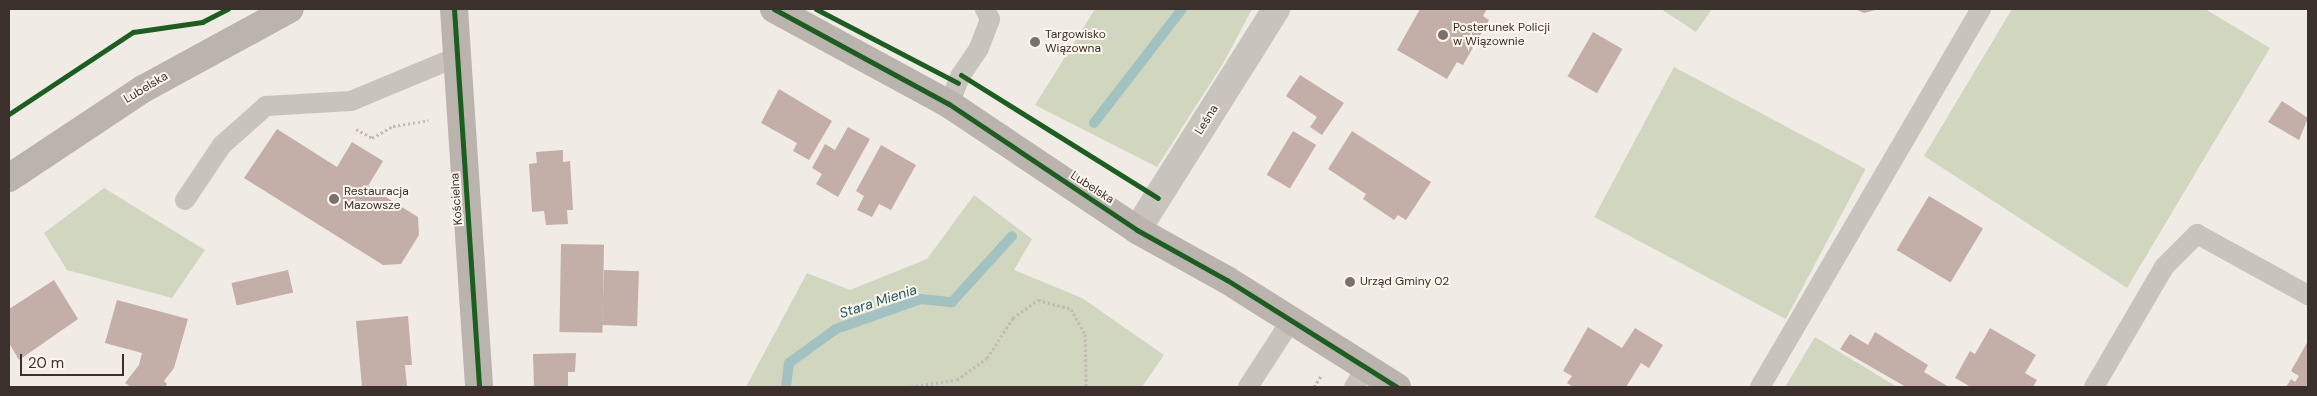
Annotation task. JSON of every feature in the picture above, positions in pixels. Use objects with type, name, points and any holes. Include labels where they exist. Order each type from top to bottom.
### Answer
[{"type":"main road","name":"Kościelna","points":[[454,9],[459,56],[479,387]]},
{"type":"main road","name":"Lubelska","points":[[774,9],[949,104],[1137,230],[1227,280],[1290,322],[1360,378],[1397,387]]},
{"type":"main road","name":"Lubelska","points":[[9,178],[143,89],[279,11]]},
{"type":"street","name":"Leśna","points":[[1137,230],[1276,9]]},
{"type":"lane","points":[[949,104],[990,19],[985,9]]},
{"type":"lane","points":[[1760,387],[1981,9]]},
{"type":"lane","points":[[185,200],[222,145],[266,106],[351,101],[459,56]]},
{"type":"lane","points":[[2094,387],[2164,267],[2197,234],[2308,296]]},
{"type":"lane","points":[[1248,387],[1290,322]]},
{"type":"path","points":[[906,387],[957,380],[987,358],[1013,318],[1038,300],[1071,309],[1085,334],[1086,387]]},
{"type":"green space","points":[[1095,9],[1252,9],[1224,62],[1157,167],[1035,105]]},
{"type":"green space","points":[[1661,9],[1712,9],[1696,32]]},
{"type":"green space","points":[[2012,9],[2205,9],[2270,48],[2127,288],[1924,156]]},
{"type":"green space","points":[[1674,67],[1866,169],[1786,319],[1594,217]]},
{"type":"green space","points":[[104,188],[205,250],[172,298],[67,270],[44,233]]},
{"type":"green space","points":[[974,195],[1032,239],[1014,270],[1082,298],[1164,355],[1142,387],[746,387],[807,273],[850,290],[927,259]]},
{"type":"green space","points":[[1815,337],[1897,387],[1785,387]]},
{"type":"building","name":"Posterunek Policji w Wiązownie","points":[[1420,9],[1487,9],[1483,16],[1489,20],[1463,65],[1457,62],[1447,79],[1397,50]]},
{"type":"building","points":[[1855,9],[1879,9],[1864,13]]},
{"type":"building","points":[[1593,32],[1622,49],[1597,93],[1568,76]]},
{"type":"building","points":[[1300,75],[1344,103],[1322,135],[1310,127],[1317,117],[1286,96]]},
{"type":"building","points":[[779,89],[832,121],[809,160],[793,151],[797,143],[761,123]]},
{"type":"building","points":[[2282,101],[2308,118],[2299,140],[2268,122]]},
{"type":"building","points":[[848,127],[870,139],[838,197],[816,184],[822,174],[812,168],[825,144],[835,150]]},
{"type":"building","name":"Restauracja Mazowsze","points":[[277,129],[337,167],[352,142],[383,161],[368,186],[418,217],[419,235],[401,264],[383,265],[244,178]]},
{"type":"building","points":[[1293,131],[1316,145],[1290,189],[1267,175]]},
{"type":"building","points":[[1352,131],[1431,182],[1406,220],[1398,215],[1394,220],[1363,199],[1366,194],[1328,169]]},
{"type":"building","points":[[881,145],[916,165],[891,210],[879,204],[872,217],[857,210],[864,196],[856,191]]},
{"type":"building","points":[[563,150],[563,162],[570,161],[573,210],[567,210],[568,224],[546,225],[544,211],[532,212],[529,164],[537,163],[536,152]]},
{"type":"building","points":[[1929,196],[1983,228],[1951,282],[1897,250]]},
{"type":"building","points":[[561,244],[604,245],[602,333],[559,332]]},
{"type":"building","points":[[288,270],[293,292],[237,305],[231,283]]},
{"type":"building","points":[[604,270],[639,271],[637,326],[602,325]]},
{"type":"building","points":[[54,280],[78,319],[19,360],[9,343],[9,309]]},
{"type":"building","points":[[117,300],[188,319],[174,368],[164,381],[167,384],[165,387],[131,387],[125,383],[139,365],[142,353],[105,343]]},
{"type":"building","points":[[408,316],[412,365],[405,365],[407,387],[362,387],[356,321]]},
{"type":"building","points":[[1588,327],[1622,348],[1635,328],[1663,345],[1649,368],[1641,363],[1626,387],[1573,387],[1567,383],[1572,376],[1563,371]]},
{"type":"building","points":[[1990,328],[2036,355],[2025,373],[2037,380],[2033,387],[1971,387],[1955,378],[1970,351],[1975,354]]},
{"type":"building","points":[[1875,332],[1928,365],[1924,372],[1949,387],[1906,387],[1840,349],[1850,334],[1868,345]]},
{"type":"building","points":[[2308,341],[2308,387],[2286,387],[2291,379],[2295,382],[2299,376],[2291,371]]},
{"type":"building","points":[[576,353],[575,372],[568,372],[568,387],[534,387],[533,354]]},
{"type":"waterway","name":"Stara Mienia","points":[[1094,123],[1182,9]]},
{"type":"waterway","name":"Stara Mienia","points":[[786,387],[789,363],[836,329],[921,299],[952,302],[1012,236]]},
{"type":"cycle path","points":[[9,114],[133,32],[202,22],[228,9]]},
{"type":"cycle path","points":[[454,9],[479,387]]},
{"type":"cycle path","points":[[774,9],[949,104],[1137,230],[1227,280],[1397,387]]},
{"type":"cycle path","points":[[816,9],[958,83]]},
{"type":"cycle path","points":[[961,75],[1158,198]]},
{"type":"place","name":"Posterunek Policji w Wiązownie","points":[[1443,35]]},
{"type":"place","name":"Targowisko Wiązowna","points":[[1035,42]]},
{"type":"place","name":"Restauracja Mazowsze","points":[[334,199]]},
{"type":"place","name":"Urząd Gminy 02","points":[[1350,282]]}]
